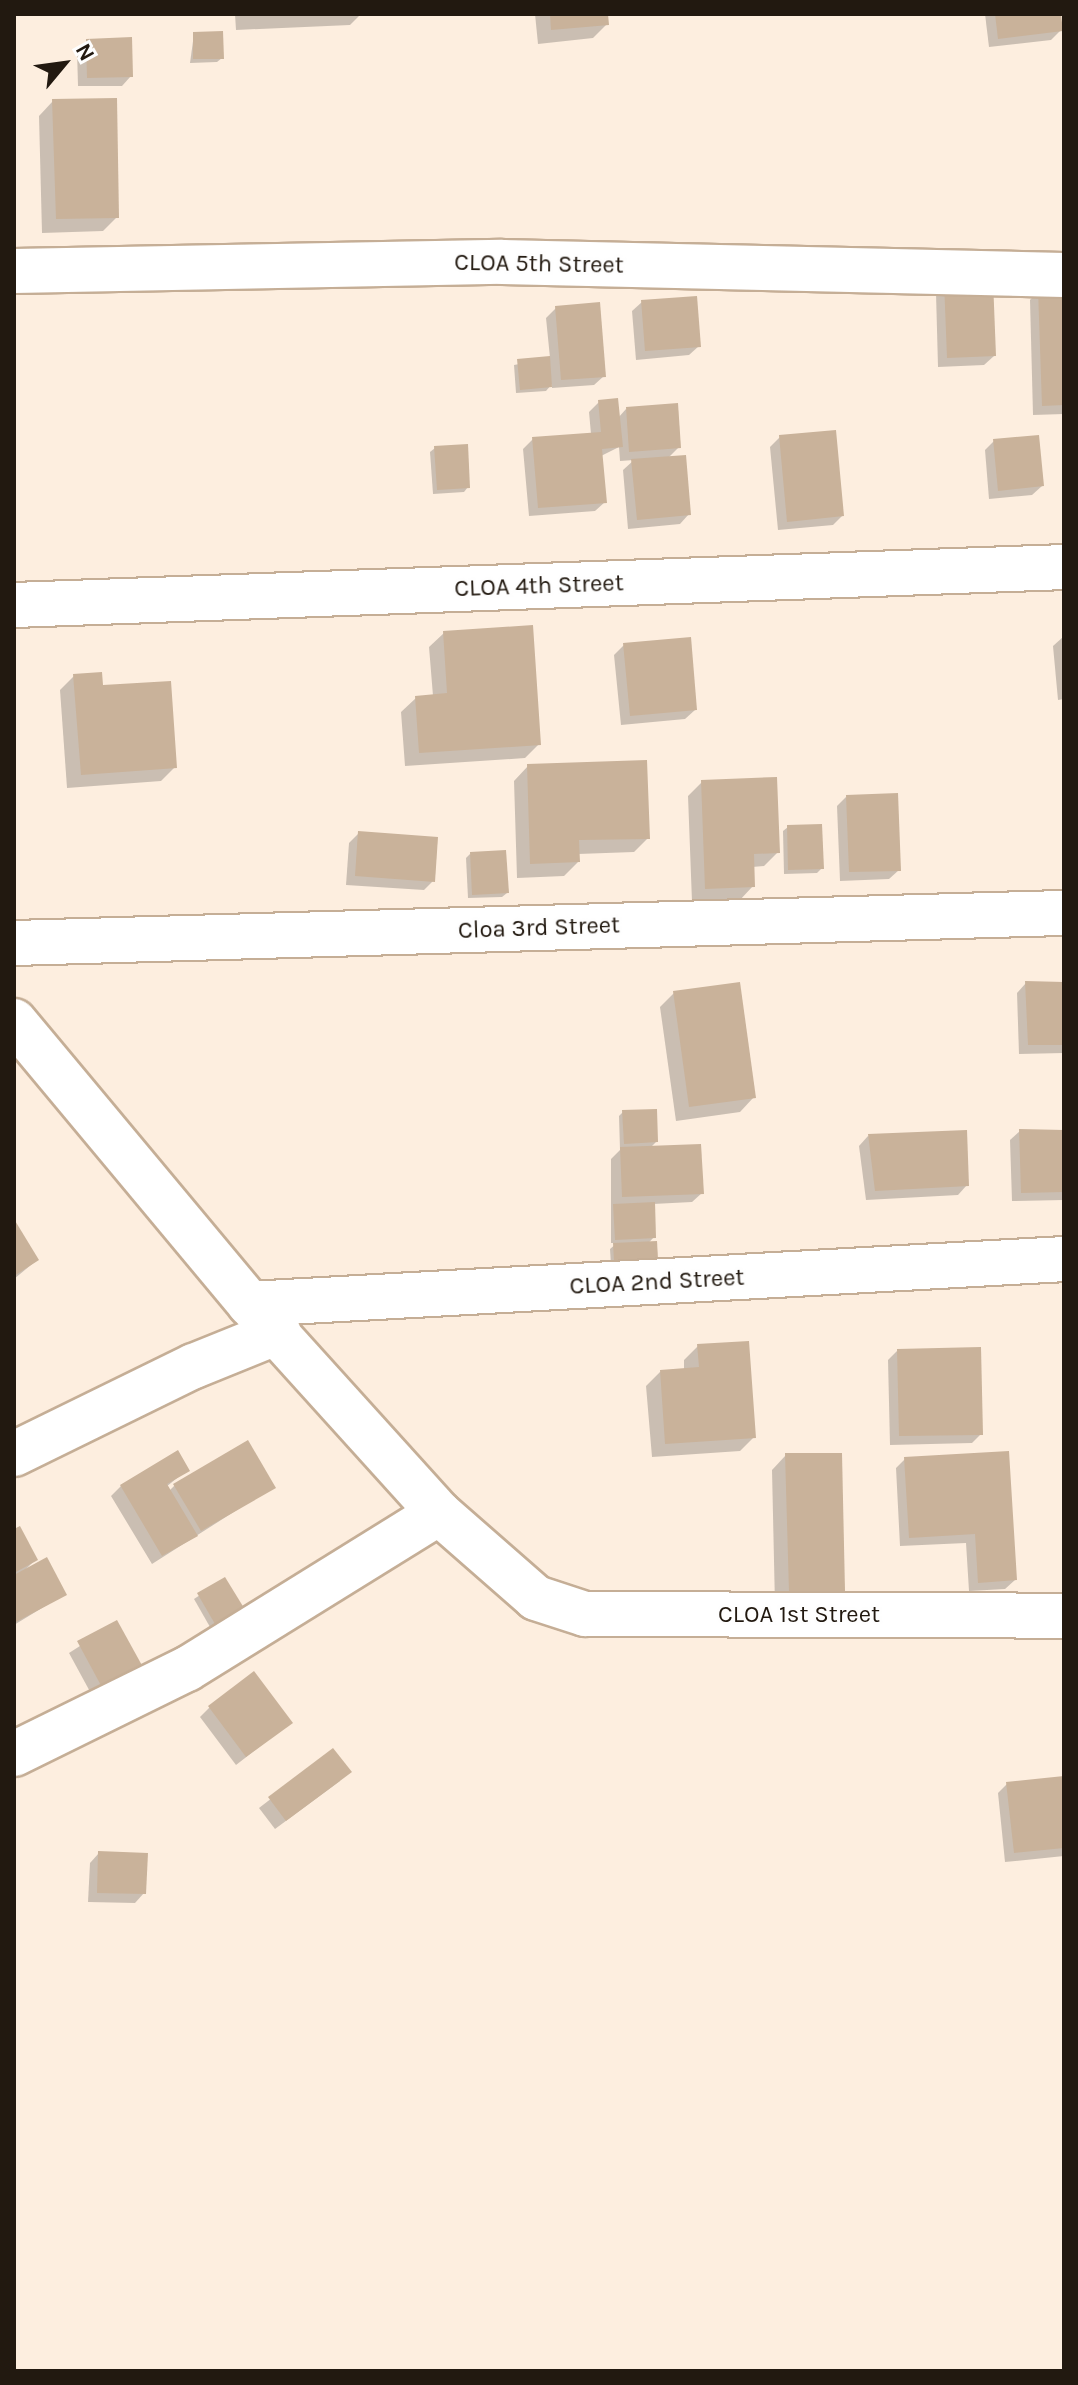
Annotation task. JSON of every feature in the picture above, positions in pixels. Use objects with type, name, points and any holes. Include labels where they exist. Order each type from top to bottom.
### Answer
[{"type":"street","name":"CLOA 5th Street","points":[[14,271],[502,262],[1064,275]]},
{"type":"street","name":"CLOA 4th Street","points":[[14,605],[1064,567]]},
{"type":"street","name":"Cloa 3rd Street","points":[[14,943],[1064,913]]},
{"type":"street","points":[[14,1021],[264,1318],[439,1513],[187,1669],[14,1754]]},
{"type":"street","name":"CLOA 2nd Street","points":[[14,1454],[194,1366],[264,1318],[1064,1259]]},
{"type":"street","name":"CLOA 1st Street","points":[[439,1513],[536,1598],[585,1614],[1064,1616]]},
{"type":"building","points":[[550,14],[608,14],[609,25],[551,30]]},
{"type":"building","points":[[995,14],[1061,14],[1063,31],[998,39]]},
{"type":"building","points":[[223,31],[224,59],[193,59],[193,32]]},
{"type":"building","points":[[132,37],[133,77],[87,78],[86,39]]},
{"type":"building","points":[[117,98],[119,218],[56,219],[52,99]]},
{"type":"building","points":[[993,280],[996,356],[947,358],[944,281]]},
{"type":"building","points":[[1064,288],[1064,405],[1042,406],[1038,289]]},
{"type":"building","points":[[697,296],[701,347],[645,351],[641,300]]},
{"type":"building","points":[[600,302],[606,377],[561,380],[555,306]]},
{"type":"building","points":[[550,356],[552,387],[520,390],[517,359]]},
{"type":"building","points":[[618,398],[623,447],[602,449],[607,503],[538,508],[532,437],[601,432],[598,400]]},
{"type":"building","points":[[678,403],[681,448],[629,452],[626,407]]},
{"type":"building","points":[[836,430],[844,516],[787,522],[779,435]]},
{"type":"building","points":[[1039,435],[1044,486],[998,491],[993,439]]},
{"type":"building","points":[[468,444],[470,488],[437,490],[434,446]]},
{"type":"building","points":[[686,455],[691,515],[637,520],[631,459]]},
{"type":"building","points":[[533,625],[541,745],[419,753],[415,696],[447,693],[443,631]]},
{"type":"building","points":[[691,637],[697,710],[630,716],[623,643]]},
{"type":"building","points":[[102,672],[103,685],[171,681],[177,768],[81,775],[73,674]]},
{"type":"building","points":[[647,760],[650,839],[579,840],[580,862],[530,864],[527,764]]},
{"type":"building","points":[[777,777],[780,853],[754,854],[755,887],[705,889],[701,780]]},
{"type":"building","points":[[898,793],[901,871],[849,872],[846,795]]},
{"type":"building","points":[[822,824],[824,869],[788,870],[787,825]]},
{"type":"building","points":[[358,831],[438,837],[435,882],[355,876]]},
{"type":"building","points":[[506,850],[509,893],[472,895],[470,852]]},
{"type":"building","points":[[1025,981],[1064,982],[1064,1045],[1028,1045]]},
{"type":"building","points":[[740,982],[756,1098],[689,1107],[673,991]]},
{"type":"building","points":[[657,1109],[658,1142],[624,1144],[622,1110]]},
{"type":"building","points":[[1019,1129],[1064,1130],[1064,1192],[1021,1193]]},
{"type":"building","points":[[967,1130],[969,1186],[875,1191],[868,1134]]},
{"type":"building","points":[[701,1144],[704,1194],[622,1197],[620,1147]]},
{"type":"building","points":[[655,1202],[656,1238],[615,1240],[613,1204]]},
{"type":"building","points":[[14,1219],[39,1260],[14,1276]]},
{"type":"building","points":[[657,1241],[659,1277],[615,1279],[613,1243]]},
{"type":"building","points":[[749,1341],[756,1438],[665,1444],[660,1370],[699,1367],[697,1344]]},
{"type":"building","points":[[981,1347],[983,1435],[899,1436],[897,1349]]},
{"type":"building","points":[[248,1440],[276,1488],[201,1531],[173,1484]]},
{"type":"building","points":[[178,1450],[190,1471],[167,1484],[198,1536],[162,1556],[120,1485]]},
{"type":"building","points":[[1009,1451],[1017,1580],[978,1583],[975,1534],[909,1538],[904,1457]]},
{"type":"building","points":[[785,1453],[842,1453],[845,1591],[789,1592]]},
{"type":"building","points":[[20,1526],[38,1560],[14,1573],[14,1529]]},
{"type":"building","points":[[47,1557],[67,1595],[14,1623],[14,1575]]},
{"type":"building","points":[[225,1577],[244,1608],[215,1624],[197,1593]]},
{"type":"building","points":[[117,1620],[144,1669],[104,1691],[77,1641]]},
{"type":"building","points":[[254,1671],[293,1723],[246,1757],[208,1706]]},
{"type":"building","points":[[333,1748],[352,1772],[286,1821],[268,1797]]},
{"type":"building","points":[[1064,1776],[1064,1848],[1014,1853],[1006,1782]]},
{"type":"building","points":[[98,1851],[148,1853],[146,1894],[97,1893]]}]
